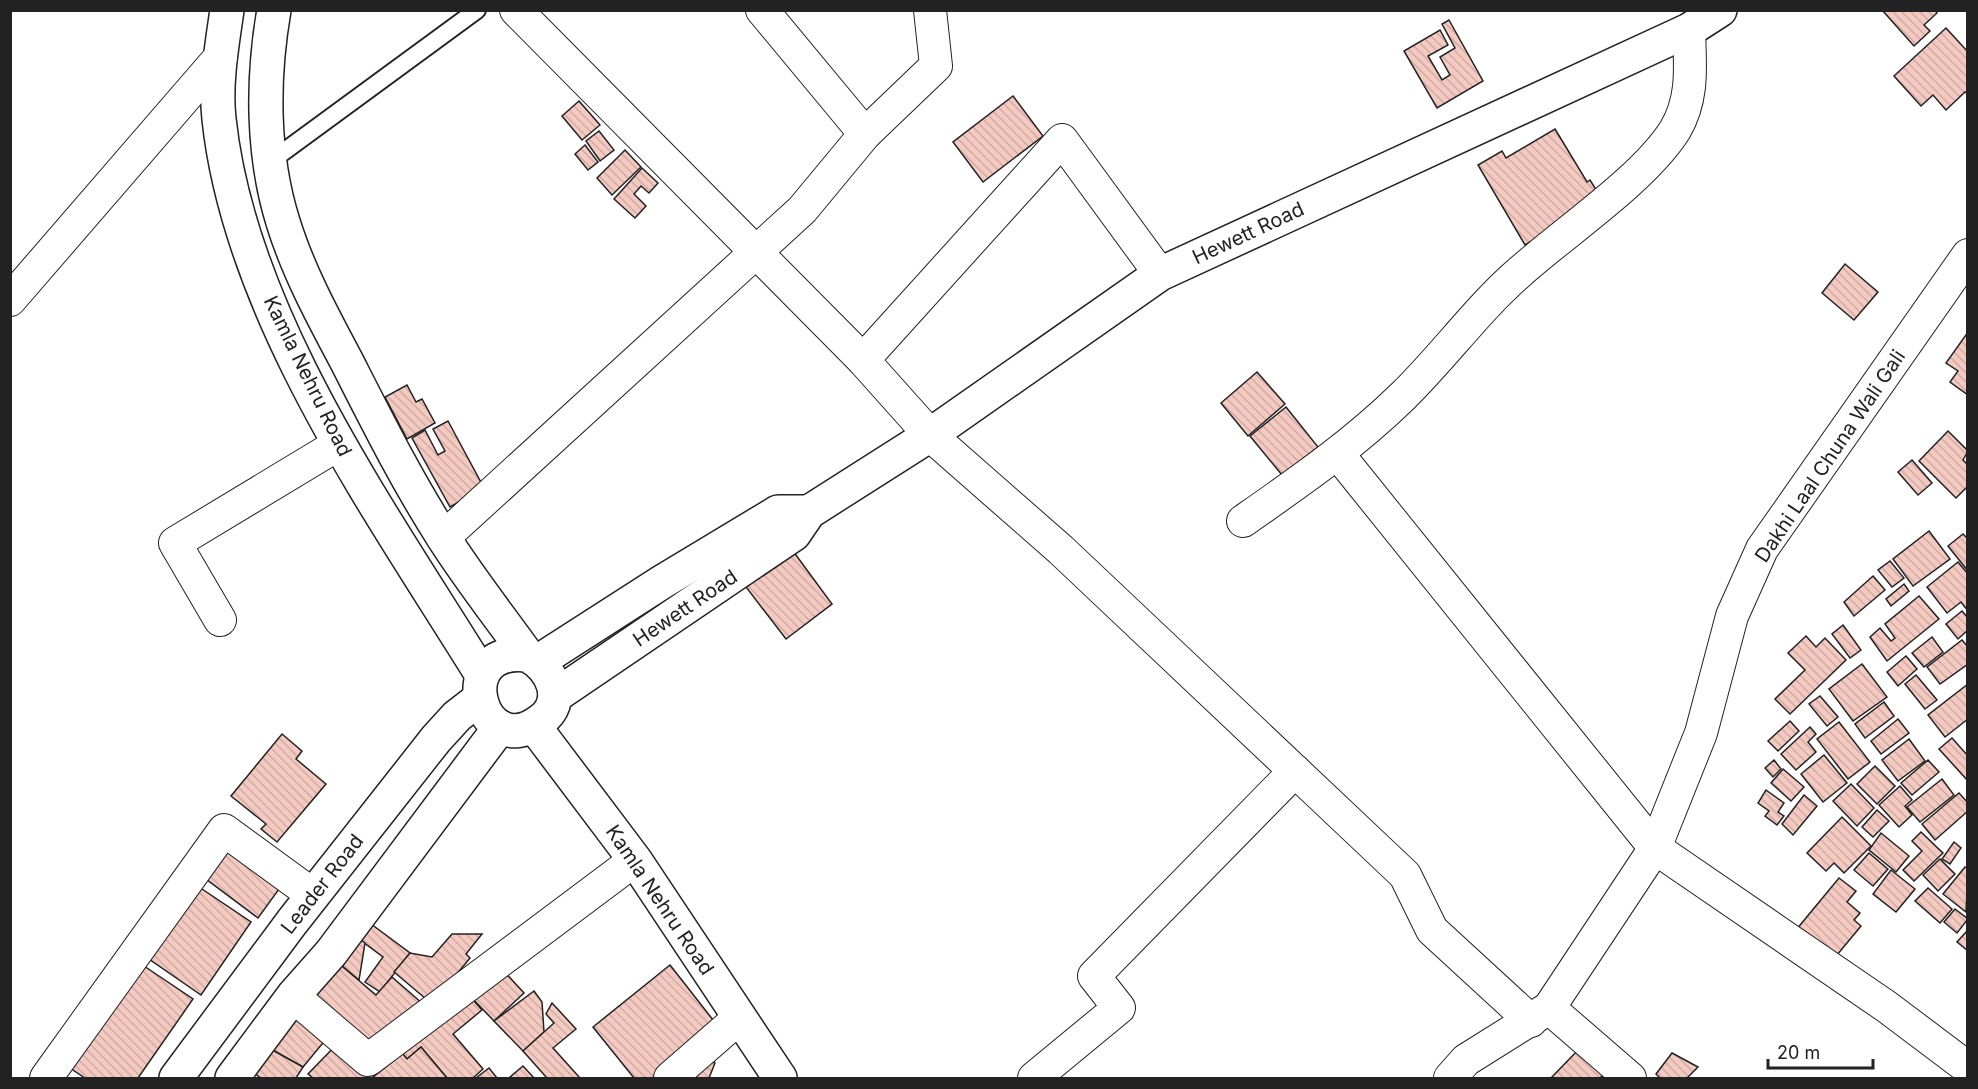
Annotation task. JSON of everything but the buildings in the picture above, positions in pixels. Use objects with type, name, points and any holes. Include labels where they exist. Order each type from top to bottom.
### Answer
[{"type":"main road","name":"Kamla Nehru Road","points":[[227,10],[221,56],[219,117],[228,172],[245,234],[278,324],[339,444],[481,687]]},
{"type":"main road","name":"Kamla Nehru Road","points":[[274,10],[269,40],[265,96],[271,161],[283,222],[316,304],[384,434],[443,537],[533,658]]},
{"type":"main road","name":"Hewett Road","points":[[555,696],[794,534],[809,512],[930,435],[1160,274],[1689,30],[1720,10]]},
{"type":"main road","name":"Hewett Road","points":[[533,658],[778,512],[809,512]]},
{"type":"main road","points":[[514,654],[533,658],[554,683],[555,696],[544,719],[523,730],[500,727],[490,720],[481,687],[501,657],[514,654]]},
{"type":"main road","name":"Leader Road","points":[[176,1078],[313,895],[481,687]]},
{"type":"main road","name":"Kamla Nehru Road","points":[[534,726],[635,860],[780,1078]]},
{"type":"main road","points":[[232,1078],[293,996],[331,953],[500,727]]},
{"type":"street","points":[[516,10],[756,255],[863,360],[930,435],[1061,550],[1405,874],[1432,930],[1540,1014],[1630,1078]]},
{"type":"street","points":[[762,10],[866,134]]},
{"type":"street","points":[[443,537],[756,255],[802,210],[866,134],[936,66],[930,10]]},
{"type":"street","points":[[1243,521],[1338,454],[1403,396],[1519,272],[1641,170],[1674,132],[1686,110],[1691,83],[1689,30]]},
{"type":"street","points":[[10,300],[221,56]]},
{"type":"street","points":[[863,360],[1062,140],[1160,274]]},
{"type":"street","name":"Dakhi Laal Chuna Wali Gali","points":[[1450,1078],[1466,1060],[1540,1014],[1655,848],[1701,733],[1732,616],[1762,549],[1968,255]]},
{"type":"street","points":[[220,620],[175,543],[339,444]]},
{"type":"street","points":[[1338,454],[1655,848],[1887,1007],[1968,1068]]},
{"type":"street","points":[[1034,1078],[1119,1008],[1094,976],[1295,771]]},
{"type":"street","points":[[46,1078],[224,830],[313,895]]},
{"type":"street","points":[[293,996],[368,1060],[635,860]]},
{"type":"street","points":[[670,1078],[739,1018]]},
{"type":"lane","points":[[271,161],[477,10]]}]
